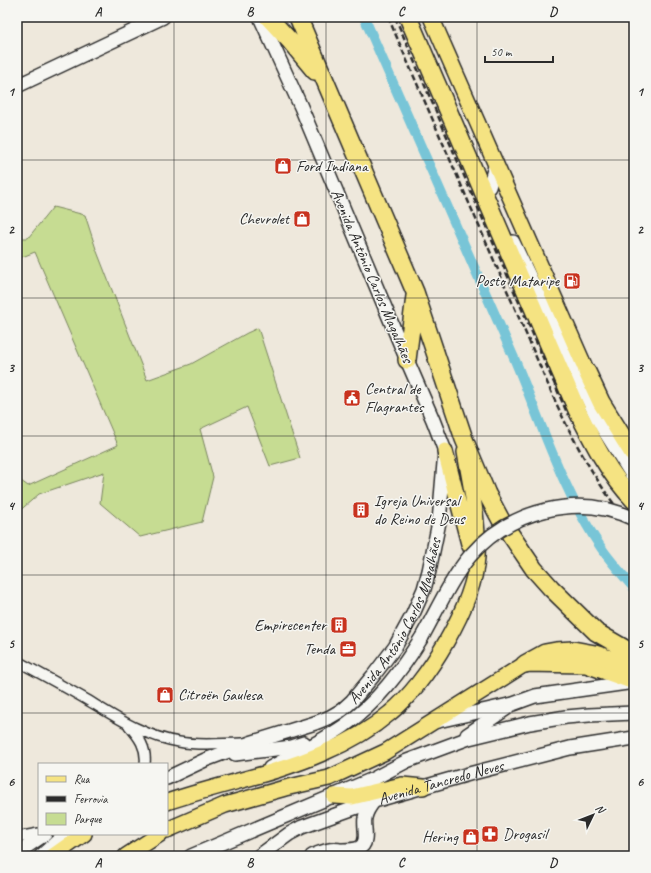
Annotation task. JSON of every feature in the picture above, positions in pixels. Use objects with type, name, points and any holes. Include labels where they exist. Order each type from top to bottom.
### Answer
[{"type":"highway","points":[[268,17],[305,58],[331,91]]},
{"type":"highway","name":"Avenida Antônio Carlos Magalhães","points":[[298,17],[331,91],[415,292],[464,439]]},
{"type":"highway","points":[[408,17],[577,410],[592,442],[623,489],[634,500]]},
{"type":"highway","points":[[407,360],[415,292]]},
{"type":"highway","points":[[587,372],[601,402],[634,456]]},
{"type":"highway","points":[[464,439],[502,522],[534,569],[551,588],[596,632],[634,654]]},
{"type":"highway","points":[[525,664],[545,653],[573,650],[595,654],[634,667]]},
{"type":"main road","points":[[17,86],[163,17]]},
{"type":"main road","name":"Avenida Antônio Carlos Magalhães","points":[[168,778],[205,760],[250,743],[330,718],[342,710],[360,692],[395,647],[406,629],[418,604],[429,571],[439,522],[445,451],[301,107],[260,17]]},
{"type":"main road","points":[[431,17],[587,372]]},
{"type":"main road","points":[[436,17],[442,40]]},
{"type":"main road","points":[[489,187],[496,163]]},
{"type":"main road","points":[[472,165],[489,187],[506,227],[599,422],[634,478]]},
{"type":"main road","name":"Avenida Antônio Carlos Magalhães","points":[[173,800],[249,779],[323,753],[369,729],[391,713],[406,698],[452,632],[464,608],[473,580],[477,558],[476,523],[464,439]]},
{"type":"main road","points":[[445,451],[469,544],[477,558]]},
{"type":"main road","name":"Avenida Antônio Carlos Magalhães","points":[[249,779],[344,726],[377,698],[400,671],[470,556],[492,536],[505,527],[536,512],[567,507],[602,509],[634,519]]},
{"type":"main road","points":[[168,830],[225,805],[285,788],[329,778],[385,752],[525,664],[586,665],[634,682]]},
{"type":"main road","points":[[436,721],[513,704],[534,696],[634,682]]},
{"type":"main road","points":[[454,743],[513,704]]},
{"type":"main road","name":"Avenida Tancredo Neves","points":[[334,796],[373,779],[407,761],[469,738],[530,723],[589,714],[634,713]]},
{"type":"main road","points":[[205,760],[292,747],[325,737]]},
{"type":"main road","name":"Avenida Tancredo Neves","points":[[259,856],[289,834],[302,827],[374,801],[570,748],[634,738]]},
{"type":"main road","points":[[190,856],[334,796],[352,797],[402,785],[423,787]]},
{"type":"main road","points":[[312,856],[335,848],[348,853],[364,844],[365,818],[369,807],[374,801]]},
{"type":"main road","points":[[17,853],[44,835]]},
{"type":"main road","points":[[40,856],[64,835]]},
{"type":"main road","points":[[52,856],[83,835]]},
{"type":"main road","points":[[126,856],[158,835]]},
{"type":"street","points":[[17,661],[88,700],[127,724],[164,739],[196,744],[250,743]]},
{"type":"street","points":[[127,724],[141,741],[145,751],[145,763]]},
{"type":"street","points":[[17,837],[38,833]]},
{"type":"green space","points":[[53,207],[85,215],[96,249],[147,380],[191,364],[258,328],[300,458],[270,466],[247,407],[200,429],[213,477],[202,522],[140,537],[100,503],[104,472],[39,494],[17,513],[17,478],[28,486],[118,445],[35,252],[17,259],[17,238],[28,238]]},
{"type":"waterway","points":[[364,17],[514,358],[552,454],[574,502],[600,546],[634,588]]},
{"type":"railway","points":[[388,17],[564,420],[590,469],[611,500],[634,529]]},
{"type":"railway","points":[[395,17],[568,415]]},
{"type":"place","name":"Ford Indiana","points":[[283,166]]},
{"type":"place","name":"Chevrolet","points":[[302,219]]},
{"type":"place","name":"Posto Mataripe","points":[[572,281]]},
{"type":"place","name":"Central de Flagrantes","points":[[352,398]]},
{"type":"place","name":"Igreja Universal do Reino de Deus","points":[[361,510]]},
{"type":"place","name":"Empirecenter","points":[[339,625]]},
{"type":"place","name":"Tenda","points":[[348,649]]},
{"type":"place","name":"Citroën Gaulesa","points":[[165,695]]},
{"type":"place","name":"Drogasil","points":[[490,834]]},
{"type":"place","name":"Hering","points":[[471,837]]}]
